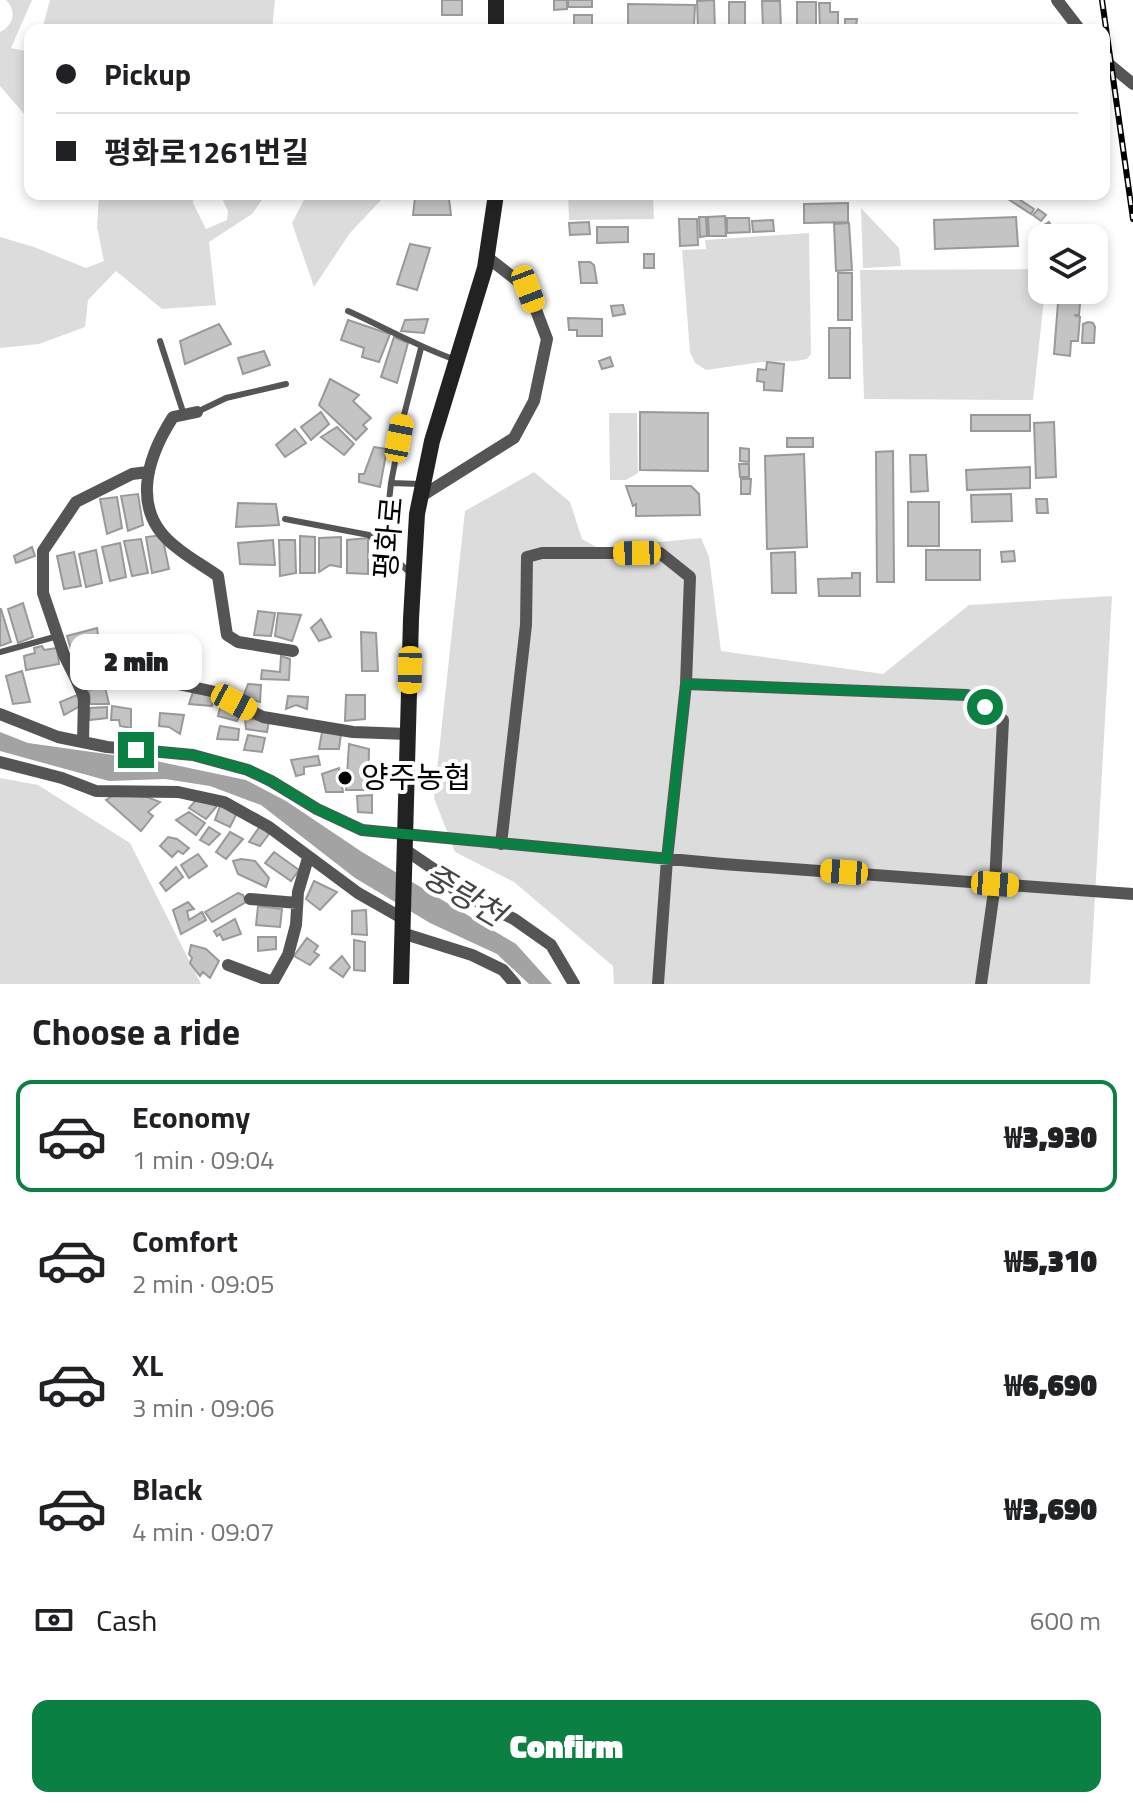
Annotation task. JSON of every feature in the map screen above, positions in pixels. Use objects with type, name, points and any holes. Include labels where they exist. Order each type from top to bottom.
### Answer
[{"type":"main road","points":[[496,0],[496,24]]},
{"type":"main road","name":"평화로","points":[[402,921],[412,576],[421,490],[432,441],[487,257],[495,200]]},
{"type":"main road","points":[[401,984],[402,921]]},
{"type":"street","points":[[1057,0],[1075,24]]},
{"type":"street","points":[[1110,65],[1133,84]]},
{"type":"street","points":[[421,490],[514,438],[534,401],[547,339],[528,289],[487,257]]},
{"type":"street","points":[[190,414],[173,417],[160,438],[148,472],[147,507],[173,546],[218,576],[227,635],[238,642],[293,651]]},
{"type":"street","points":[[83,742],[84,697],[43,593],[43,551],[76,502],[132,474],[148,472]]},
{"type":"street","points":[[501,844],[526,625],[527,557],[542,553],[660,553],[690,577],[686,684],[667,859],[658,984]]},
{"type":"street","points":[[76,679],[173,683],[211,691],[263,717],[353,732],[408,734]]},
{"type":"street","points":[[686,684],[967,695],[1003,720],[995,884],[981,984]]},
{"type":"street","points":[[0,714],[58,737],[107,747],[193,755],[248,770],[362,830],[404,842],[501,844],[1133,894]]},
{"type":"street","points":[[0,762],[62,778],[96,791],[178,792],[224,802],[269,827],[308,858],[402,921],[503,970],[515,984]]},
{"type":"street","points":[[404,842],[458,892],[514,919],[551,945],[574,984]]},
{"type":"street","points":[[228,965],[273,982],[288,955],[308,858]]},
{"type":"street","points":[[250,899],[297,903]]},
{"type":"lane","points":[[348,311],[421,348],[456,360]]},
{"type":"lane","points":[[160,341],[190,414],[226,398],[286,384]]},
{"type":"lane","points":[[384,547],[391,483],[421,348]]},
{"type":"lane","points":[[391,483],[421,490]]},
{"type":"lane","points":[[285,519],[369,535],[412,576]]},
{"type":"lane","points":[[0,652],[58,636]]},
{"type":"shaded area","points":[[6,0],[32,0],[11,48],[24,51],[24,114],[0,86],[0,32],[8,26],[12,9]]},
{"type":"shaded area","points":[[50,0],[275,0],[273,24],[44,24]]},
{"type":"shaded area","points":[[99,200],[193,200],[206,229],[227,220],[228,211],[223,200],[262,200],[252,214],[209,242],[216,305],[162,309],[116,271],[88,300],[85,327],[39,344],[0,348],[0,237],[86,268],[104,261],[97,227]]},
{"type":"shaded area","points":[[304,200],[381,200],[350,233],[314,287],[292,223]]},
{"type":"shaded area","points":[[568,200],[653,200],[654,219],[569,220]]},
{"type":"shaded area","points":[[861,208],[899,248],[901,266],[863,268]]},
{"type":"shaded area","points":[[809,233],[811,354],[807,359],[706,370],[695,363],[690,352],[682,250],[706,249],[705,240]]},
{"type":"shaded area","points":[[1028,269],[1028,304],[1043,304],[1033,400],[864,399],[860,270]]},
{"type":"shaded area","points":[[609,413],[637,413],[638,473],[626,480],[610,480]]},
{"type":"shaded area","points":[[534,472],[570,502],[582,539],[598,548],[701,538],[709,557],[721,651],[883,674],[969,605],[1112,596],[1090,984],[614,984],[613,966],[514,882],[455,852],[434,798],[465,511]]},
{"type":"shaded area","name":"중랑천","points":[[0,732],[28,743],[156,761],[246,780],[286,801],[362,852],[516,944],[552,984],[529,984],[497,954],[430,923],[355,878],[261,805],[210,786],[165,779],[109,781],[0,751]]},
{"type":"shaded area","points":[[0,778],[38,785],[130,843],[201,984],[0,984]]},
{"type":"building","points":[[442,0],[462,0],[462,15],[442,15]]},
{"type":"building","points":[[554,0],[567,0],[567,9],[554,10]]},
{"type":"building","points":[[568,0],[592,0],[592,7],[568,7]]},
{"type":"building","points":[[714,0],[715,24],[698,24],[697,1]]},
{"type":"building","points":[[762,1],[780,1],[781,24],[763,24]]},
{"type":"building","points":[[729,2],[745,2],[745,24],[729,24]]},
{"type":"building","points":[[797,2],[816,2],[816,24],[797,24]]},
{"type":"building","points":[[819,3],[830,3],[830,12],[838,12],[838,24],[820,24]]},
{"type":"building","points":[[628,4],[695,5],[694,24],[628,24]]},
{"type":"building","points":[[574,15],[592,15],[592,24],[574,24]]},
{"type":"building","points":[[845,19],[857,19],[856,24],[845,24]]},
{"type":"building","points":[[415,200],[449,200],[451,215],[413,215]]},
{"type":"building","points":[[1010,200],[1020,200],[1034,209],[1031,214]]},
{"type":"building","points":[[848,203],[848,222],[804,223],[804,204]]},
{"type":"building","points":[[1038,209],[1046,215],[1041,221],[1033,215]]},
{"type":"building","points":[[725,216],[726,236],[709,236],[708,217]]},
{"type":"building","points":[[699,217],[706,217],[707,236],[700,237]]},
{"type":"building","points":[[1016,217],[1018,246],[935,249],[934,220]]},
{"type":"building","points":[[727,218],[749,218],[750,232],[727,233]]},
{"type":"building","points":[[679,219],[697,219],[698,245],[680,246]]},
{"type":"building","points":[[773,220],[774,231],[753,232],[752,221]]},
{"type":"building","points":[[589,222],[590,234],[570,235],[569,223]]},
{"type":"building","points":[[849,223],[852,270],[836,271],[834,224]]},
{"type":"building","points":[[597,227],[628,227],[628,242],[597,243]]},
{"type":"building","points":[[410,244],[430,248],[417,290],[397,284]]},
{"type":"building","points":[[644,254],[654,254],[654,268],[644,268]]},
{"type":"building","points":[[579,262],[594,265],[597,283],[581,283]]},
{"type":"building","points":[[838,273],[852,273],[852,320],[838,320]]},
{"type":"building","points":[[1058,304],[1080,304],[1079,315],[1074,315],[1080,317],[1078,341],[1071,341],[1070,356],[1054,354]]},
{"type":"building","points":[[623,305],[625,314],[613,316],[611,306]]},
{"type":"building","points":[[568,318],[602,319],[602,336],[577,336],[577,330],[569,330]]},
{"type":"building","points":[[428,319],[424,333],[401,331],[405,320]]},
{"type":"building","points":[[348,320],[390,334],[379,362],[362,357],[364,348],[341,340]]},
{"type":"building","points":[[1088,322],[1095,327],[1094,343],[1082,343],[1083,324]]},
{"type":"building","points":[[219,324],[231,344],[185,364],[180,341]]},
{"type":"building","points":[[829,328],[850,328],[850,378],[829,378]]},
{"type":"building","points":[[394,337],[408,343],[397,383],[381,377]]},
{"type":"building","points":[[264,351],[270,365],[243,374],[238,358]]},
{"type":"building","points":[[610,357],[613,366],[602,369],[599,361]]},
{"type":"building","points":[[767,362],[784,364],[782,391],[764,390],[764,382],[757,381],[758,369],[766,370]]},
{"type":"building","points":[[330,379],[359,395],[353,401],[371,418],[363,425],[367,429],[356,440],[319,405]]},
{"type":"building","points":[[321,412],[329,424],[311,440],[301,427]]},
{"type":"building","points":[[640,412],[708,413],[708,471],[640,470]]},
{"type":"building","points":[[971,415],[1030,415],[1030,431],[971,431]]},
{"type":"building","points":[[1054,422],[1056,477],[1036,478],[1034,423]]},
{"type":"building","points":[[337,427],[354,444],[344,455],[321,437]]},
{"type":"building","points":[[295,429],[306,443],[285,457],[276,445]]},
{"type":"building","points":[[787,438],[813,438],[813,447],[787,447]]},
{"type":"building","points":[[374,447],[387,449],[380,487],[359,482],[359,474],[364,474]]},
{"type":"building","points":[[740,448],[749,449],[749,462],[740,461]]},
{"type":"building","points":[[893,451],[894,582],[877,582],[876,452]]},
{"type":"building","points":[[804,454],[807,547],[767,549],[765,456]]},
{"type":"building","points":[[910,455],[926,455],[928,491],[911,492]]},
{"type":"building","points":[[739,464],[749,464],[749,477],[740,477]]},
{"type":"building","points":[[1030,467],[1030,488],[967,490],[966,470]]},
{"type":"building","points":[[741,479],[751,479],[750,494],[741,494]]},
{"type":"building","points":[[626,486],[691,486],[699,494],[700,515],[636,516],[636,504],[633,506]]},
{"type":"building","points":[[138,494],[143,525],[128,531],[121,496]]},
{"type":"building","points":[[1011,494],[1012,521],[972,522],[971,495]]},
{"type":"building","points":[[117,497],[122,528],[107,534],[100,499]]},
{"type":"building","points":[[1036,499],[1047,499],[1048,513],[1037,513]]},
{"type":"building","points":[[908,502],[939,502],[939,546],[908,546]]},
{"type":"building","points":[[238,503],[276,504],[279,525],[236,527]]},
{"type":"building","points":[[162,535],[169,569],[152,573],[146,537]]},
{"type":"building","points":[[300,536],[315,537],[315,573],[300,573]]},
{"type":"building","points":[[341,537],[341,567],[330,565],[319,572],[319,538]]},
{"type":"building","points":[[368,538],[368,574],[347,573],[347,540]]},
{"type":"building","points":[[141,539],[148,573],[132,576],[124,541]]},
{"type":"building","points":[[273,540],[275,565],[240,564],[238,543]]},
{"type":"building","points":[[279,540],[295,540],[296,573],[280,576]]},
{"type":"building","points":[[120,543],[126,577],[110,581],[102,547]]},
{"type":"building","points":[[32,547],[35,556],[16,563],[14,556]]},
{"type":"building","points":[[96,550],[102,583],[86,587],[79,554]]},
{"type":"building","points":[[926,550],[980,550],[980,580],[926,580]]},
{"type":"building","points":[[1014,551],[1015,561],[1002,562],[1001,552]]},
{"type":"building","points":[[74,552],[81,586],[64,589],[57,556]]},
{"type":"building","points":[[795,552],[796,593],[772,593],[771,553]]},
{"type":"building","points":[[852,573],[860,573],[860,596],[819,596],[818,579],[852,578]]},
{"type":"building","points":[[23,603],[33,637],[18,643],[8,609]]},
{"type":"building","points":[[0,609],[11,642],[0,646]]},
{"type":"building","points":[[258,611],[275,613],[271,636],[254,635]]},
{"type":"building","points":[[278,613],[301,615],[292,641],[275,636]]},
{"type":"building","points":[[321,619],[331,637],[319,641],[311,628]]},
{"type":"building","points":[[97,628],[101,655],[90,656],[87,642],[81,644],[84,654],[73,656],[67,636]]},
{"type":"building","points":[[361,632],[376,633],[378,671],[362,671]]},
{"type":"building","points":[[42,646],[44,650],[57,648],[59,664],[26,670],[24,656],[35,653],[34,648]]},
{"type":"building","points":[[186,652],[185,667],[166,667],[168,653]]},
{"type":"building","points":[[281,656],[290,659],[289,680],[261,679],[262,670],[280,672]]},
{"type":"building","points":[[132,658],[135,672],[110,676],[109,661],[115,660],[115,667],[125,666],[124,660]]},
{"type":"building","points":[[22,671],[30,702],[13,704],[6,676]]},
{"type":"building","points":[[248,684],[261,685],[260,702],[243,697]]},
{"type":"building","points":[[105,687],[109,704],[90,704],[89,690]]},
{"type":"building","points":[[193,692],[214,696],[212,706],[189,704]]},
{"type":"building","points":[[77,695],[80,706],[64,715],[60,702]]},
{"type":"building","points":[[346,695],[365,695],[365,719],[345,721]]},
{"type":"building","points":[[288,696],[308,697],[307,709],[296,705],[286,709]]},
{"type":"building","points":[[221,704],[242,710],[237,721],[218,716]]},
{"type":"building","points":[[112,706],[131,709],[131,728],[120,726],[119,720],[111,720]]},
{"type":"building","points":[[107,707],[107,718],[89,720],[90,708]]},
{"type":"building","points":[[160,713],[184,715],[180,734],[169,727],[159,726]]},
{"type":"building","points":[[245,718],[269,721],[267,732],[246,729]]},
{"type":"building","points":[[220,726],[239,729],[238,740],[217,739]]},
{"type":"building","points":[[322,732],[341,734],[339,749],[319,749]]},
{"type":"building","points":[[248,735],[265,738],[262,752],[244,750]]},
{"type":"building","points":[[349,744],[369,749],[368,790],[346,790]]},
{"type":"building","points":[[318,756],[320,765],[304,767],[304,774],[296,776],[291,760]]},
{"type":"building","points":[[339,768],[343,792],[326,792],[322,774]]},
{"type":"building","points":[[114,795],[147,797],[160,802],[148,812],[153,816],[141,831],[106,800]]},
{"type":"building","points":[[372,795],[372,813],[358,812],[357,796]]},
{"type":"building","points":[[197,799],[217,806],[206,819],[189,808]]},
{"type":"building","points":[[220,806],[237,813],[230,827],[215,820]]},
{"type":"building","points":[[189,812],[205,823],[196,835],[176,820]]},
{"type":"building","points":[[260,826],[269,834],[260,846],[249,842]]},
{"type":"building","points":[[209,827],[220,834],[209,845],[200,840]]},
{"type":"building","points":[[230,832],[243,839],[226,859],[216,852]]},
{"type":"building","points":[[168,837],[177,839],[189,848],[183,854],[178,851],[172,857],[160,846]]},
{"type":"building","points":[[274,852],[299,870],[291,881],[265,863]]},
{"type":"building","points":[[198,854],[207,866],[189,878],[181,865]]},
{"type":"building","points":[[233,861],[255,861],[269,878],[266,887],[238,874]]},
{"type":"building","points":[[176,867],[183,877],[166,891],[160,883]]},
{"type":"building","points":[[314,881],[337,892],[320,910],[306,899]]},
{"type":"building","points":[[238,893],[243,895],[246,902],[212,922],[205,912]]},
{"type":"building","points":[[188,902],[194,909],[187,911],[189,920],[202,912],[206,920],[181,934],[173,910]]},
{"type":"building","points":[[258,906],[282,909],[280,927],[256,925]]},
{"type":"building","points":[[366,910],[367,935],[352,934],[352,911]]},
{"type":"building","points":[[235,919],[241,934],[223,940],[220,934],[217,936],[214,931]]},
{"type":"building","points":[[258,937],[276,937],[276,949],[258,951]]},
{"type":"building","points":[[307,938],[318,946],[314,952],[319,955],[310,965],[294,956]]},
{"type":"building","points":[[354,940],[365,942],[365,971],[354,970]]},
{"type":"building","points":[[191,945],[206,949],[219,961],[210,978],[203,972],[200,976],[190,963]]},
{"type":"building","points":[[342,956],[350,967],[343,977],[330,968]]},
{"type":"railway","points":[[1102,0],[1105,24]]},
{"type":"railway","points":[[1110,57],[1133,219]]},
{"type":"place","name":"양주농협","points":[[345,778]]},
{"type":"route","points":[[136,750],[193,755],[248,770],[362,830],[667,859],[686,684],[967,695],[985,707]]}]
